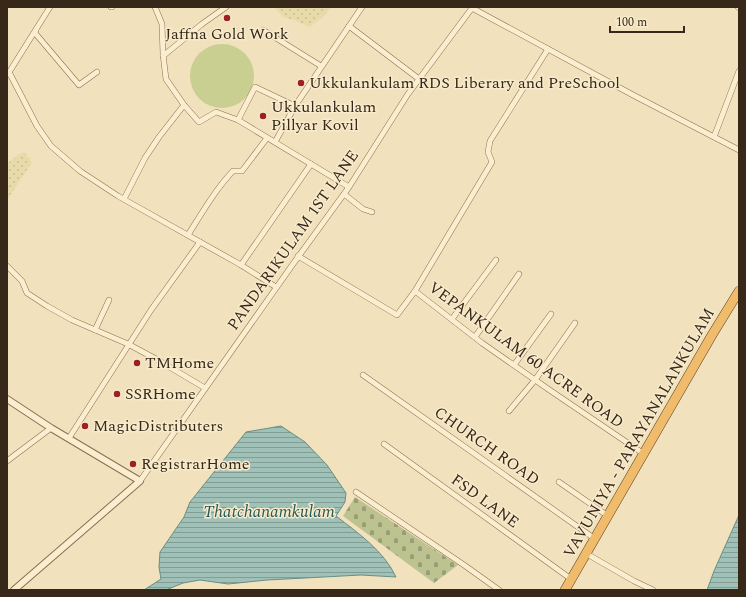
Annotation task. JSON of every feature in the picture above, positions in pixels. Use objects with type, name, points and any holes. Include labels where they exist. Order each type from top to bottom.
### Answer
[{"type":"highway","name":"VAVUNIYA - PARAYANALANKULAM","points":[[565,590],[712,335],[739,291]]},
{"type":"street","points":[[50,7],[8,74],[37,126],[51,146],[80,171],[124,199],[241,265],[276,287]]},
{"type":"street","points":[[155,7],[162,24],[163,56],[166,79],[184,105],[199,122],[216,112],[238,120],[349,188]]},
{"type":"street","points":[[163,56],[202,24],[226,7]]},
{"type":"street","points":[[274,142],[295,106],[360,8]]},
{"type":"street","name":"PANDARIKULAM 1ST LANE","points":[[14,590],[140,481],[298,256],[349,188],[419,79],[472,8],[633,95],[739,150]]},
{"type":"street","points":[[349,26],[419,79]]},
{"type":"street","points":[[36,30],[35,33],[79,85],[97,72]]},
{"type":"street","points":[[263,30],[321,66]]},
{"type":"street","points":[[415,291],[492,162],[488,152],[490,141],[548,49]]},
{"type":"street","points":[[714,137],[739,71]]},
{"type":"street","points":[[238,120],[255,87],[295,106]]},
{"type":"street","points":[[124,199],[145,158],[184,105]]},
{"type":"street","points":[[188,235],[228,176],[233,171],[242,171],[267,138]]},
{"type":"street","points":[[241,265],[311,164]]},
{"type":"street","points":[[344,194],[362,209],[372,212]]},
{"type":"street","points":[[69,438],[128,344],[200,242]]},
{"type":"street","name":"VEPANKULAM 60 ACRE ROAD","points":[[298,256],[397,315],[415,291],[452,320],[535,380],[644,454]]},
{"type":"street","points":[[452,320],[496,260]]},
{"type":"street","points":[[7,266],[22,281],[27,293],[72,320],[128,344],[205,388]]},
{"type":"street","points":[[475,337],[519,274]]},
{"type":"street","points":[[95,330],[109,300]]},
{"type":"street","points":[[514,365],[551,314]]},
{"type":"street","points":[[509,411],[535,380],[575,323]]},
{"type":"street","name":"CHURCH ROAD","points":[[363,375],[595,539]]},
{"type":"street","points":[[7,399],[51,428],[140,481]]},
{"type":"street","points":[[7,461],[51,428]]},
{"type":"street","name":"FSD LANE","points":[[384,444],[571,579]]},
{"type":"street","points":[[558,482],[608,516]]},
{"type":"street","points":[[356,492],[464,564],[499,590]]},
{"type":"street","points":[[587,554],[653,590]]},
{"type":"shaded area","points":[[274,7],[331,7],[324,16],[310,27],[283,17]]},
{"type":"shaded area","points":[[24,152],[32,162],[7,200],[7,164]]},
{"type":"green space","points":[[222,44],[240,50],[248,58],[254,76],[248,94],[240,102],[222,108],[204,102],[196,94],[190,76],[196,58],[204,50]]},
{"type":"green space","points":[[355,497],[458,565],[434,583],[343,516]]},
{"type":"water","name":"Thatchanamkulam","points":[[281,426],[305,442],[327,465],[346,493],[345,502],[336,516],[378,551],[385,559],[396,577],[361,575],[267,580],[228,584],[200,580],[183,583],[166,590],[144,590],[161,579],[159,567],[160,552],[184,517],[190,502],[246,432]]},
{"type":"water","points":[[739,515],[739,590],[707,590],[714,571]]},
{"type":"place","name":"Jaffna Gold Work","points":[[227,18]]},
{"type":"place","name":"Ukkulankulam RDS Liberary and PreSchool","points":[[301,83]]},
{"type":"place","name":"Ukkulankulam Pillyar Kovil","points":[[263,116]]},
{"type":"place","name":"TMHome","points":[[137,363]]},
{"type":"place","name":"SSRHome","points":[[117,394]]},
{"type":"place","name":"MagicDistributers","points":[[85,426]]},
{"type":"place","name":"RegistrarHome","points":[[133,464]]}]
